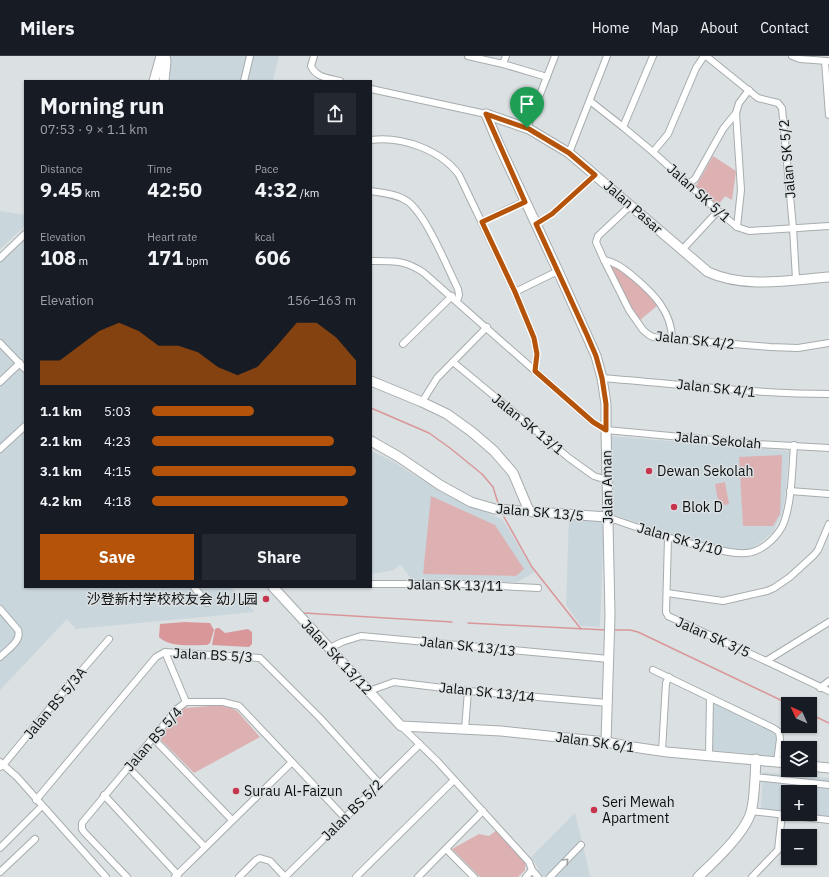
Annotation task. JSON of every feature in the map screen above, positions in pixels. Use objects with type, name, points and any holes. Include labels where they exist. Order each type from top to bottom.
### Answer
[{"type":"street","points":[[154,80],[162,56]]},
{"type":"street","points":[[164,80],[165,56]]},
{"type":"street","points":[[244,80],[250,56]]},
{"type":"street","points":[[314,56],[311,66],[313,70],[319,76],[336,80]]},
{"type":"street","points":[[468,56],[503,64],[547,77]]},
{"type":"street","points":[[503,64],[506,56]]},
{"type":"street","points":[[527,128],[555,56]]},
{"type":"street","points":[[569,153],[607,56]]},
{"type":"street","points":[[623,127],[653,56]]},
{"type":"street","points":[[653,152],[668,134],[696,68],[705,56]]},
{"type":"street","name":"Jalan SK 5/2","points":[[705,56],[760,99],[778,103],[782,108],[793,228],[796,280]]},
{"type":"street","points":[[792,56],[800,59],[827,61],[829,114]]},
{"type":"street","name":"Jalan Pasar","points":[[372,89],[486,114],[527,128],[569,153],[708,272],[719,277],[749,282],[829,277]]},
{"type":"street","points":[[737,227],[741,190],[736,114],[739,103],[748,90]]},
{"type":"street","name":"Jalan SK 5/1","points":[[590,101],[653,152],[737,227],[749,231],[829,226]]},
{"type":"street","name":"Jalan Aman","points":[[486,114],[587,335],[602,378],[606,404],[606,480],[610,615],[606,742]]},
{"type":"street","points":[[688,184],[695,179],[723,129],[736,114]]},
{"type":"street","points":[[372,140],[392,140],[407,143],[436,154],[448,162],[459,175],[515,292],[534,338],[537,354],[535,371]]},
{"type":"street","points":[[536,224],[552,214],[595,175]]},
{"type":"street","points":[[372,191],[400,197],[416,208],[436,243],[458,289],[458,301]]},
{"type":"street","points":[[482,222],[525,202]]},
{"type":"street","name":"Jalan SK 4/2","points":[[631,205],[598,236],[596,242],[629,310],[643,330],[653,337],[798,348],[829,343]]},
{"type":"street","points":[[682,250],[718,211]]},
{"type":"street","points":[[0,258],[24,235]]},
{"type":"street","points":[[604,260],[618,264],[656,297],[669,320],[672,331],[672,339]]},
{"type":"street","points":[[372,261],[404,262],[411,264],[424,273],[458,301],[593,422],[606,430]]},
{"type":"street","points":[[515,292],[558,271]]},
{"type":"street","points":[[403,344],[452,296]]},
{"type":"street","points":[[422,402],[437,378],[487,327]]},
{"type":"street","points":[[0,343],[24,368]]},
{"type":"street","name":"Jalan SK 13/1","points":[[453,362],[569,458],[594,476],[606,480]]},
{"type":"street","points":[[0,382],[20,363]]},
{"type":"street","name":"Jalan SK 4/1","points":[[602,378],[740,391],[788,394],[829,394]]},
{"type":"street","points":[[372,381],[422,402],[447,414],[459,422],[494,451],[513,473],[529,511]]},
{"type":"street","points":[[0,449],[24,427]]},
{"type":"street","name":"Jalan Sekolah","points":[[606,430],[757,444],[829,448]]},
{"type":"street","name":"Jalan SK 13/5","points":[[372,443],[399,457],[440,485],[471,502],[495,509],[607,517]]},
{"type":"street","name":"Jalan SK 3/10","points":[[607,517],[668,538],[731,553],[747,553],[763,547],[775,536],[786,516],[790,492],[794,445]]},
{"type":"street","points":[[790,492],[829,494]]},
{"type":"street","points":[[667,593],[723,601],[767,591],[774,588],[790,576],[814,555],[818,550],[829,524]]},
{"type":"street","name":"Jalan SK 3/5","points":[[668,538],[666,612],[670,617],[829,691]]},
{"type":"street","name":"Jalan SK 13/11","points":[[372,584],[463,584],[538,588]]},
{"type":"street","points":[[195,588],[207,602]]},
{"type":"street","name":"Jalan SK 13/12","points":[[275,588],[401,726]]},
{"type":"street","points":[[0,609],[18,630],[19,636],[16,643],[0,657]]},
{"type":"street","points":[[766,661],[829,622]]},
{"type":"street","name":"Jalan SK 13/13","points":[[330,648],[342,642],[361,636],[609,659]]},
{"type":"street","name":"Jalan BS 5/3A","points":[[1,765],[109,639]]},
{"type":"street","points":[[165,652],[186,702]]},
{"type":"street","name":"Jalan BS 5/3","points":[[36,800],[147,667],[156,657],[165,652],[260,658],[320,718],[379,783]]},
{"type":"street","points":[[653,670],[779,732],[780,739],[777,762]]},
{"type":"street","points":[[662,751],[666,682],[669,677]]},
{"type":"street","points":[[820,688],[829,681]]},
{"type":"street","name":"Jalan SK 13/14","points":[[369,691],[394,682],[468,691],[608,703]]},
{"type":"street","points":[[465,729],[468,691]]},
{"type":"street","points":[[709,755],[710,698]]},
{"type":"street","name":"Jalan BS 5/4","points":[[127,877],[84,832],[82,826],[84,820],[177,709],[186,702],[223,702],[239,706],[345,818]]},
{"type":"street","points":[[401,726],[454,780],[529,862],[532,870],[538,877]]},
{"type":"street","name":"Jalan SK 6/1","points":[[401,726],[501,730],[606,742],[662,751],[756,759],[781,763]]},
{"type":"street","points":[[153,738],[232,820]]},
{"type":"street","name":"Jalan BS 5/2","points":[[285,877],[420,744]]},
{"type":"street","points":[[698,877],[744,829],[751,811],[756,759]]},
{"type":"street","points":[[104,795],[176,876],[292,762]]},
{"type":"street","points":[[1,765],[42,806],[106,877]]},
{"type":"street","points":[[128,767],[205,847]]},
{"type":"street","points":[[817,767],[829,768]]},
{"type":"street","points":[[755,777],[829,785]]},
{"type":"street","points":[[356,877],[454,780]]},
{"type":"street","points":[[0,848],[42,806]]},
{"type":"street","points":[[418,877],[482,811]]},
{"type":"street","points":[[751,811],[781,814]]},
{"type":"street","points":[[817,819],[829,820]]},
{"type":"street","points":[[752,877],[778,850],[781,821]]},
{"type":"street","points":[[0,872],[35,839]]},
{"type":"street","points":[[554,876],[581,845]]},
{"type":"street","points":[[446,849],[474,877]]},
{"type":"street","points":[[239,877],[256,860],[260,858],[270,861],[285,877]]},
{"type":"street","points":[[526,877],[532,870]]},
{"type":"shaded area","points":[[170,56],[279,56],[273,80],[166,80]]},
{"type":"shaded area","points":[[713,156],[736,171],[732,200],[725,196],[716,208],[696,186]]},
{"type":"shaded area","points":[[0,211],[24,215],[24,227],[0,249]]},
{"type":"shaded area","points":[[24,238],[24,588],[232,588],[255,612],[76,629],[67,619],[0,690],[0,260]]},
{"type":"shaded area","points":[[610,263],[628,275],[658,305],[639,321],[630,307],[610,266]]},
{"type":"shaded area","points":[[610,436],[789,451],[782,514],[772,533],[750,549],[739,549],[716,547],[660,533],[641,524],[612,514]]},
{"type":"shaded area","points":[[372,451],[390,460],[442,492],[503,520],[535,572],[517,582],[413,581],[400,564],[394,570],[372,574]]},
{"type":"shaded area","points":[[782,455],[780,514],[773,526],[743,526],[739,457]]},
{"type":"shaded area","points":[[725,482],[729,504],[719,506],[715,484]]},
{"type":"shaded area","points":[[431,496],[495,525],[524,569],[516,576],[423,574]]},
{"type":"shaded area","points":[[569,517],[604,520],[600,627],[581,626],[566,605]]},
{"type":"shaded area","points":[[184,622],[210,623],[214,630],[210,643],[207,645],[182,645],[169,643],[159,637],[160,624]]},
{"type":"shaded area","points":[[217,628],[225,633],[248,629],[252,632],[252,644],[249,647],[212,645],[215,629]]},
{"type":"shaded area","points":[[714,702],[776,733],[778,739],[776,756],[710,750]]},
{"type":"shaded area","points":[[224,705],[237,711],[260,737],[194,773],[159,738],[184,708]]},
{"type":"shaded area","points":[[763,772],[781,774],[781,777],[829,778],[829,817],[817,816],[817,785],[781,785],[781,811],[761,809]]},
{"type":"shaded area","points":[[575,813],[590,875],[592,877],[532,877],[539,869],[531,857]]},
{"type":"shaded area","points":[[497,830],[526,860],[525,870],[518,877],[480,877],[452,849],[479,834],[489,836]]},
{"type":"waterway","points":[[372,408],[429,433],[450,448],[482,474],[493,487],[498,503]]},
{"type":"waterway","points":[[504,517],[532,567],[581,629]]},
{"type":"waterway","points":[[304,613],[452,622]]},
{"type":"waterway","points":[[468,623],[606,630]]},
{"type":"waterway","points":[[615,630],[630,630],[638,632],[781,700]]},
{"type":"waterway","points":[[817,717],[829,723]]},
{"type":"place","name":"Dewan Sekolah","points":[[649,471]]},
{"type":"place","name":"Blok D","points":[[674,507]]},
{"type":"place","name":"沙登新村学校校友会 幼儿园","points":[[266,599]]},
{"type":"place","name":"Surau Al-Faizun","points":[[236,791]]},
{"type":"place","name":"Seri Mewah Apartment","points":[[594,810]]},
{"type":"route","points":[[486,114],[527,128],[569,153],[595,175],[552,214],[536,224],[596,356],[602,378],[606,404],[606,430],[593,422],[535,371],[537,354],[534,338],[515,292],[482,222],[525,202],[486,114]]}]
